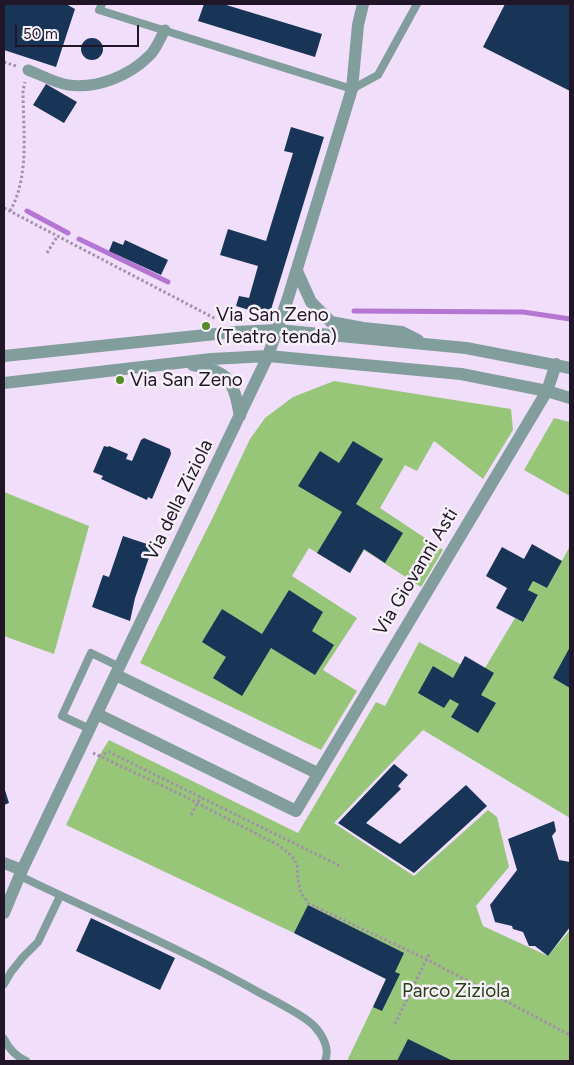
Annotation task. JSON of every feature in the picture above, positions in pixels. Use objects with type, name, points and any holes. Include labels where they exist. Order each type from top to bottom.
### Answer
[{"type":"street","name":"Via della Ziziola","points":[[4,913],[21,873],[268,356],[278,330],[352,90],[358,26],[363,4]]},
{"type":"street","points":[[28,70],[67,84],[89,85],[110,80],[131,72],[150,55],[165,30]]},
{"type":"street","points":[[296,271],[311,302],[332,322],[363,328],[402,332],[427,344]]},
{"type":"street","points":[[4,356],[235,332],[278,330],[466,348],[570,368]]},
{"type":"street","points":[[4,383],[181,362],[268,356],[461,374],[547,391],[570,398]]},
{"type":"street","points":[[181,362],[211,368],[226,376],[235,391],[240,416]]},
{"type":"street","points":[[547,391],[556,364]]},
{"type":"street","name":"Via Giovanni Asti","points":[[97,714],[296,811],[317,772],[547,391]]},
{"type":"street","points":[[118,671],[317,772]]},
{"type":"street","points":[[4,863],[21,873]]},
{"type":"lane","points":[[102,4],[100,10],[352,90],[378,76],[417,4]]},
{"type":"lane","points":[[90,729],[62,716],[92,653],[118,671]]},
{"type":"lane","points":[[21,873],[60,896],[227,974],[282,1005],[314,1026],[326,1044],[325,1061]]},
{"type":"lane","points":[[4,984],[23,957],[38,942],[60,896]]},
{"type":"lane","points":[[4,1039],[8,1048],[19,1058],[26,1061]]},
{"type":"path","points":[[4,62],[28,70],[23,90],[24,159],[22,179],[10,211]]},
{"type":"path","points":[[4,208],[208,314],[235,332]]},
{"type":"path","points":[[47,254],[58,237]]},
{"type":"path","points":[[81,747],[198,803],[278,845],[292,856],[297,864],[301,893],[309,904],[426,959],[570,1035]]},
{"type":"path","points":[[99,756],[109,752],[342,867]]},
{"type":"path","points":[[191,815],[201,797]]},
{"type":"path","points":[[395,1024],[428,954]]},
{"type":"green space","points":[[334,381],[511,409],[513,430],[483,479],[434,441],[417,471],[405,465],[380,508],[443,550],[421,587],[364,550],[350,573],[309,548],[292,576],[357,618],[323,670],[357,691],[321,750],[140,663],[250,439],[265,418],[293,397]]},
{"type":"green space","points":[[554,418],[570,422],[570,496],[524,470]]},
{"type":"green space","points":[[4,492],[89,526],[54,654],[4,636]]},
{"type":"green space","name":"Parco Ziziola","points":[[570,546],[570,818],[423,730],[334,823],[414,876],[488,810],[497,817],[509,867],[476,906],[483,926],[548,956],[570,930],[570,1061],[347,1061],[386,979],[294,933],[66,825],[99,756],[109,740],[298,833],[376,702],[385,706],[419,642],[460,664],[485,668],[515,618],[523,622],[538,596],[528,590],[533,581],[547,588]]},
{"type":"building","points":[[4,4],[66,4],[75,9],[56,67],[4,50]]},
{"type":"building","points":[[204,4],[223,4],[322,34],[315,57],[198,21]]},
{"type":"building","points":[[505,4],[570,4],[570,91],[483,47]]},
{"type":"building","points":[[92,38],[100,41],[103,49],[100,57],[92,60],[84,57],[81,49],[84,41]]},
{"type":"building","points":[[46,84],[77,102],[64,123],[33,105]]},
{"type":"building","points":[[291,127],[324,137],[269,316],[236,306],[239,296],[249,298],[258,266],[220,255],[228,229],[266,241],[293,153],[284,151]]},
{"type":"building","points":[[125,240],[168,260],[161,275],[109,251],[113,241],[123,245]]},
{"type":"building","points":[[144,438],[170,449],[171,454],[152,499],[148,497],[147,500],[101,479],[103,476],[93,472],[104,446],[109,446],[128,454],[126,459],[132,461],[141,440]]},
{"type":"building","points":[[353,441],[383,459],[356,504],[403,533],[385,563],[364,549],[350,573],[317,553],[342,512],[298,486],[320,451],[339,463]]},
{"type":"building","points":[[123,536],[153,546],[135,598],[130,621],[92,607],[103,575],[109,577]]},
{"type":"building","points":[[532,544],[562,561],[547,588],[533,581],[528,590],[538,595],[523,622],[496,608],[507,588],[486,576],[502,547],[524,559]]},
{"type":"building","points":[[289,590],[323,612],[312,631],[334,645],[315,675],[271,648],[242,696],[213,678],[226,657],[202,642],[222,609],[262,634]]},
{"type":"building","points":[[570,647],[570,688],[553,678]]},
{"type":"building","points":[[465,656],[494,673],[481,695],[496,703],[478,733],[451,717],[459,704],[450,699],[444,708],[418,693],[433,666],[453,678]]},
{"type":"building","points":[[394,764],[408,775],[398,786],[401,789],[366,823],[400,844],[466,785],[487,806],[414,873],[338,823]]},
{"type":"building","points":[[4,787],[9,803],[4,805]]},
{"type":"building","points":[[554,821],[556,831],[552,836],[559,860],[570,862],[570,927],[548,956],[535,946],[529,946],[523,932],[513,929],[512,926],[495,922],[490,905],[517,870],[508,839]]},
{"type":"building","points":[[308,905],[404,953],[395,972],[400,974],[382,1011],[373,1007],[386,979],[294,933]]},
{"type":"building","points":[[91,918],[175,958],[160,990],[76,951]]},
{"type":"building","points":[[408,1039],[453,1061],[397,1061]]},
{"type":"waterway","points":[[27,211],[68,233]]},
{"type":"waterway","points":[[79,239],[168,282]]},
{"type":"waterway","points":[[354,311],[523,312],[570,319]]},
{"type":"place","name":"Via San Zeno (Teatro tenda)","points":[[206,326]]},
{"type":"place","name":"Via San Zeno","points":[[120,380]]}]
